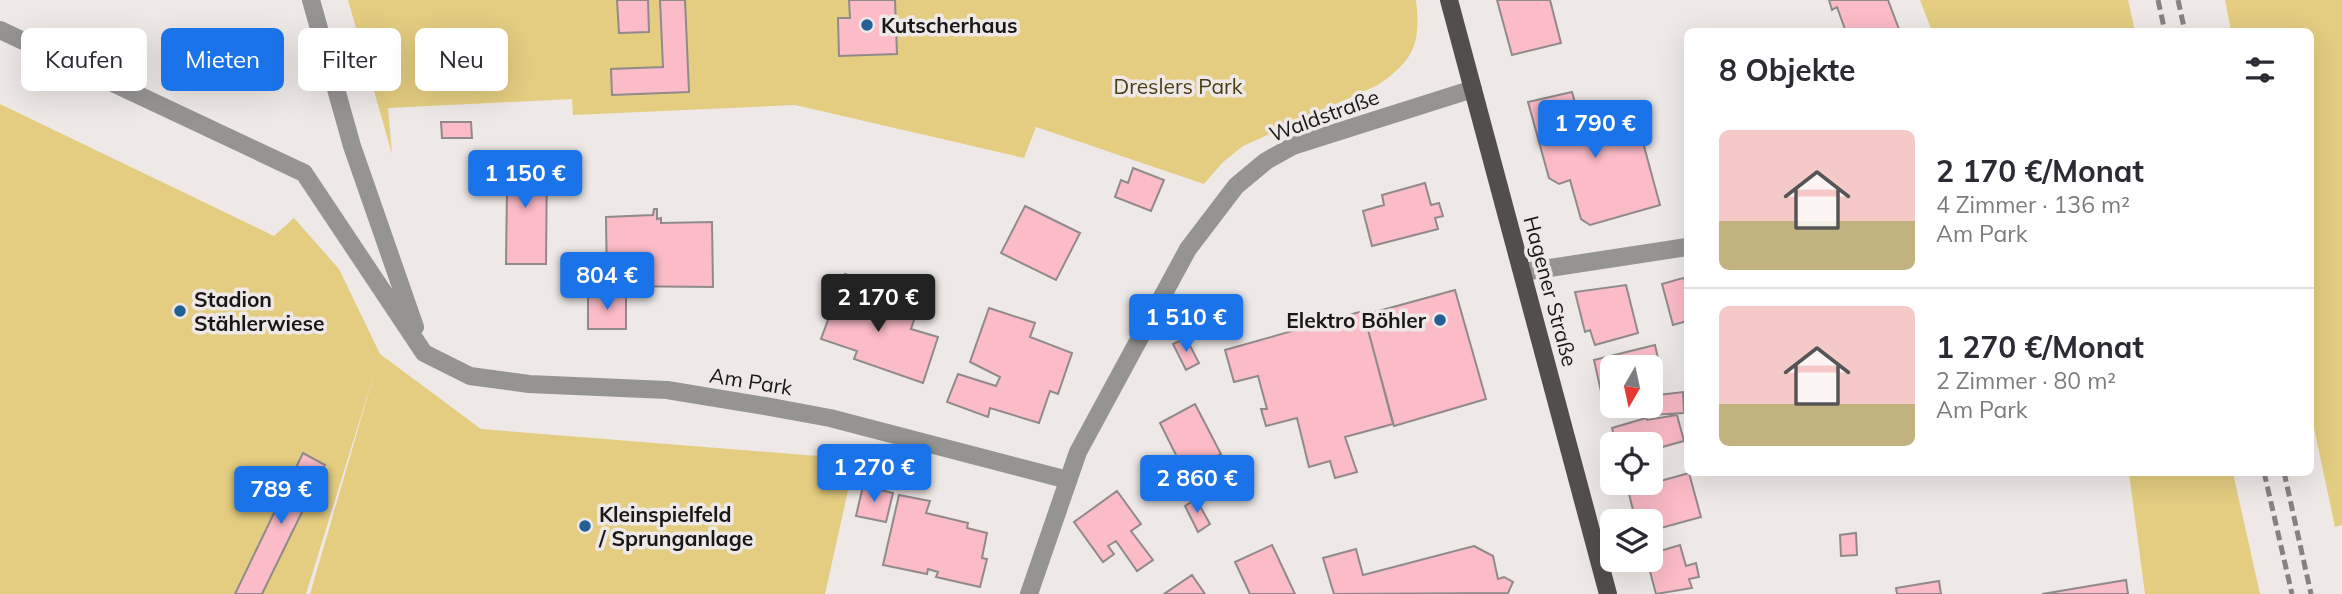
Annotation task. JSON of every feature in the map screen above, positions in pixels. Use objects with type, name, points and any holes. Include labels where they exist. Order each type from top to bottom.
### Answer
[{"type":"main road","name":"Hagener Straße","points":[[1449,0],[1608,594]]},
{"type":"street","points":[[311,0],[352,146],[424,353]]},
{"type":"street","name":"Am Park","points":[[0,30],[304,173],[424,353],[470,376],[528,384],[667,390],[830,418],[1068,480]]},
{"type":"street","name":"Waldstraße","points":[[1029,594],[1078,452],[1188,250],[1213,212],[1266,161],[1293,146],[1473,89]]},
{"type":"street","points":[[1523,272],[1684,247]]},
{"type":"green space","name":"Dreslers Park","points":[[348,0],[1416,0],[1417,15],[1416,40],[1412,50],[1390,76],[1378,85],[1243,146],[1222,163],[1204,184],[1036,127],[1024,158],[795,105],[573,115],[572,99],[388,108],[392,154],[374,91],[401,91],[401,28],[356,28]]},
{"type":"green space","points":[[1920,0],[2128,0],[2134,28],[1931,28]]},
{"type":"green space","points":[[2225,0],[2342,0],[2342,525],[2335,527],[2314,428],[2314,28],[2230,28]]},
{"type":"green space","name":"Stadion Stählerwiese","points":[[0,104],[274,236],[294,218],[339,269],[380,354],[481,429],[855,459],[825,594],[310,594],[374,374],[306,594],[0,594]]},
{"type":"green space","points":[[2129,476],[2234,476],[2260,594],[2145,594]]},
{"type":"building","points":[[617,0],[648,0],[649,32],[619,33]]},
{"type":"building","points":[[660,0],[685,0],[689,92],[612,95],[611,69],[663,67]]},
{"type":"building","name":"Kutscherhaus","points":[[849,0],[895,0],[897,54],[839,56],[838,18],[850,18]]},
{"type":"building","points":[[1497,0],[1550,0],[1561,43],[1512,55]]},
{"type":"building","points":[[1829,0],[1888,0],[1898,28],[1845,28],[1837,7],[1832,10]]},
{"type":"building","points":[[1572,92],[1582,127],[1596,122],[1597,128],[1636,117],[1660,205],[1590,225],[1581,219],[1570,180],[1559,184],[1549,178],[1528,102]]},
{"type":"building","points":[[441,122],[471,122],[472,138],[442,138]]},
{"type":"building","points":[[509,160],[547,161],[546,264],[506,264],[507,189],[493,189],[494,163],[509,164]]},
{"type":"building","points":[[1133,168],[1164,180],[1151,211],[1115,197],[1121,180],[1128,183]]},
{"type":"building","points":[[1425,183],[1431,205],[1439,203],[1443,216],[1435,218],[1438,229],[1372,246],[1363,211],[1384,205],[1382,195]]},
{"type":"building","points":[[1025,206],[1080,233],[1056,280],[1001,253]]},
{"type":"building","points":[[654,209],[657,209],[657,219],[661,218],[661,223],[712,222],[713,287],[607,286],[606,217],[653,215]]},
{"type":"building","points":[[845,274],[867,281],[858,307],[876,313],[878,305],[915,317],[911,329],[938,337],[923,383],[854,359],[857,351],[821,339]]},
{"type":"building","points":[[1684,279],[1684,322],[1673,325],[1662,284]]},
{"type":"building","points":[[1626,285],[1638,333],[1595,345],[1590,330],[1585,332],[1575,292]]},
{"type":"building","points":[[1455,290],[1486,399],[1394,426],[1364,315]]},
{"type":"building","points":[[626,295],[626,329],[588,329],[588,296]]},
{"type":"building","points":[[989,308],[1035,323],[1030,337],[1072,353],[1058,394],[1050,391],[1039,423],[990,408],[988,417],[947,402],[958,374],[996,386],[1000,377],[970,362]]},
{"type":"building","points":[[1363,311],[1393,424],[1345,437],[1357,472],[1335,478],[1330,461],[1309,467],[1297,418],[1266,426],[1261,409],[1267,409],[1258,376],[1234,382],[1225,350]]},
{"type":"building","points":[[1186,338],[1199,363],[1186,370],[1173,344]]},
{"type":"building","points":[[1655,345],[1657,355],[1614,355]]},
{"type":"building","points":[[1600,359],[1600,387],[1594,360]]},
{"type":"building","points":[[1683,392],[1684,413],[1663,414],[1663,394]]},
{"type":"building","points":[[1195,404],[1221,454],[1181,475],[1173,458],[1176,455],[1160,423]]},
{"type":"building","points":[[1677,415],[1684,441],[1663,447],[1663,432],[1613,432],[1612,428],[1646,418]]},
{"type":"building","points":[[303,453],[325,465],[262,594],[235,594]]},
{"type":"building","points":[[1684,474],[1690,476],[1701,517],[1663,527],[1663,509],[1633,509],[1629,495],[1663,495],[1663,480]]},
{"type":"building","points":[[863,486],[893,493],[886,522],[856,516]]},
{"type":"building","points":[[1117,491],[1141,524],[1131,531],[1153,560],[1137,571],[1116,541],[1108,546],[1114,554],[1103,562],[1074,522]]},
{"type":"building","points":[[899,495],[930,501],[926,513],[968,523],[967,528],[987,533],[982,558],[987,559],[980,587],[936,577],[938,572],[928,569],[927,574],[883,565]]},
{"type":"building","points":[[1196,499],[1210,524],[1198,532],[1185,506]]},
{"type":"building","points":[[1856,533],[1857,555],[1841,556],[1840,535]]},
{"type":"building","points":[[1272,545],[1295,594],[1250,594],[1235,562]]},
{"type":"building","points":[[1680,545],[1686,566],[1696,563],[1699,577],[1689,579],[1692,588],[1656,594],[1650,572],[1663,572],[1663,550]]},
{"type":"building","points":[[1474,546],[1493,556],[1498,579],[1504,577],[1513,582],[1508,593],[1334,594],[1323,558],[1356,549],[1363,575]]},
{"type":"building","points":[[1192,575],[1205,594],[1164,594]]},
{"type":"building","points":[[2126,580],[2128,594],[2042,594]]},
{"type":"building","points":[[1939,581],[1941,594],[1897,594],[1896,588]]},
{"type":"railway","points":[[2158,0],[2164,28]]},
{"type":"railway","points":[[2178,0],[2184,28]]},
{"type":"railway","points":[[2265,476],[2292,594]]},
{"type":"railway","points":[[2285,476],[2311,594]]},
{"type":"place","name":"Kutscherhaus","points":[[867,25]]},
{"type":"place","name":"Stadion Stählerwiese","points":[[180,311]]},
{"type":"place","name":"Elektro Böhler","points":[[1440,320]]},
{"type":"place","name":"Kleinspielfeld / Sprunganlage","points":[[585,526]]}]
